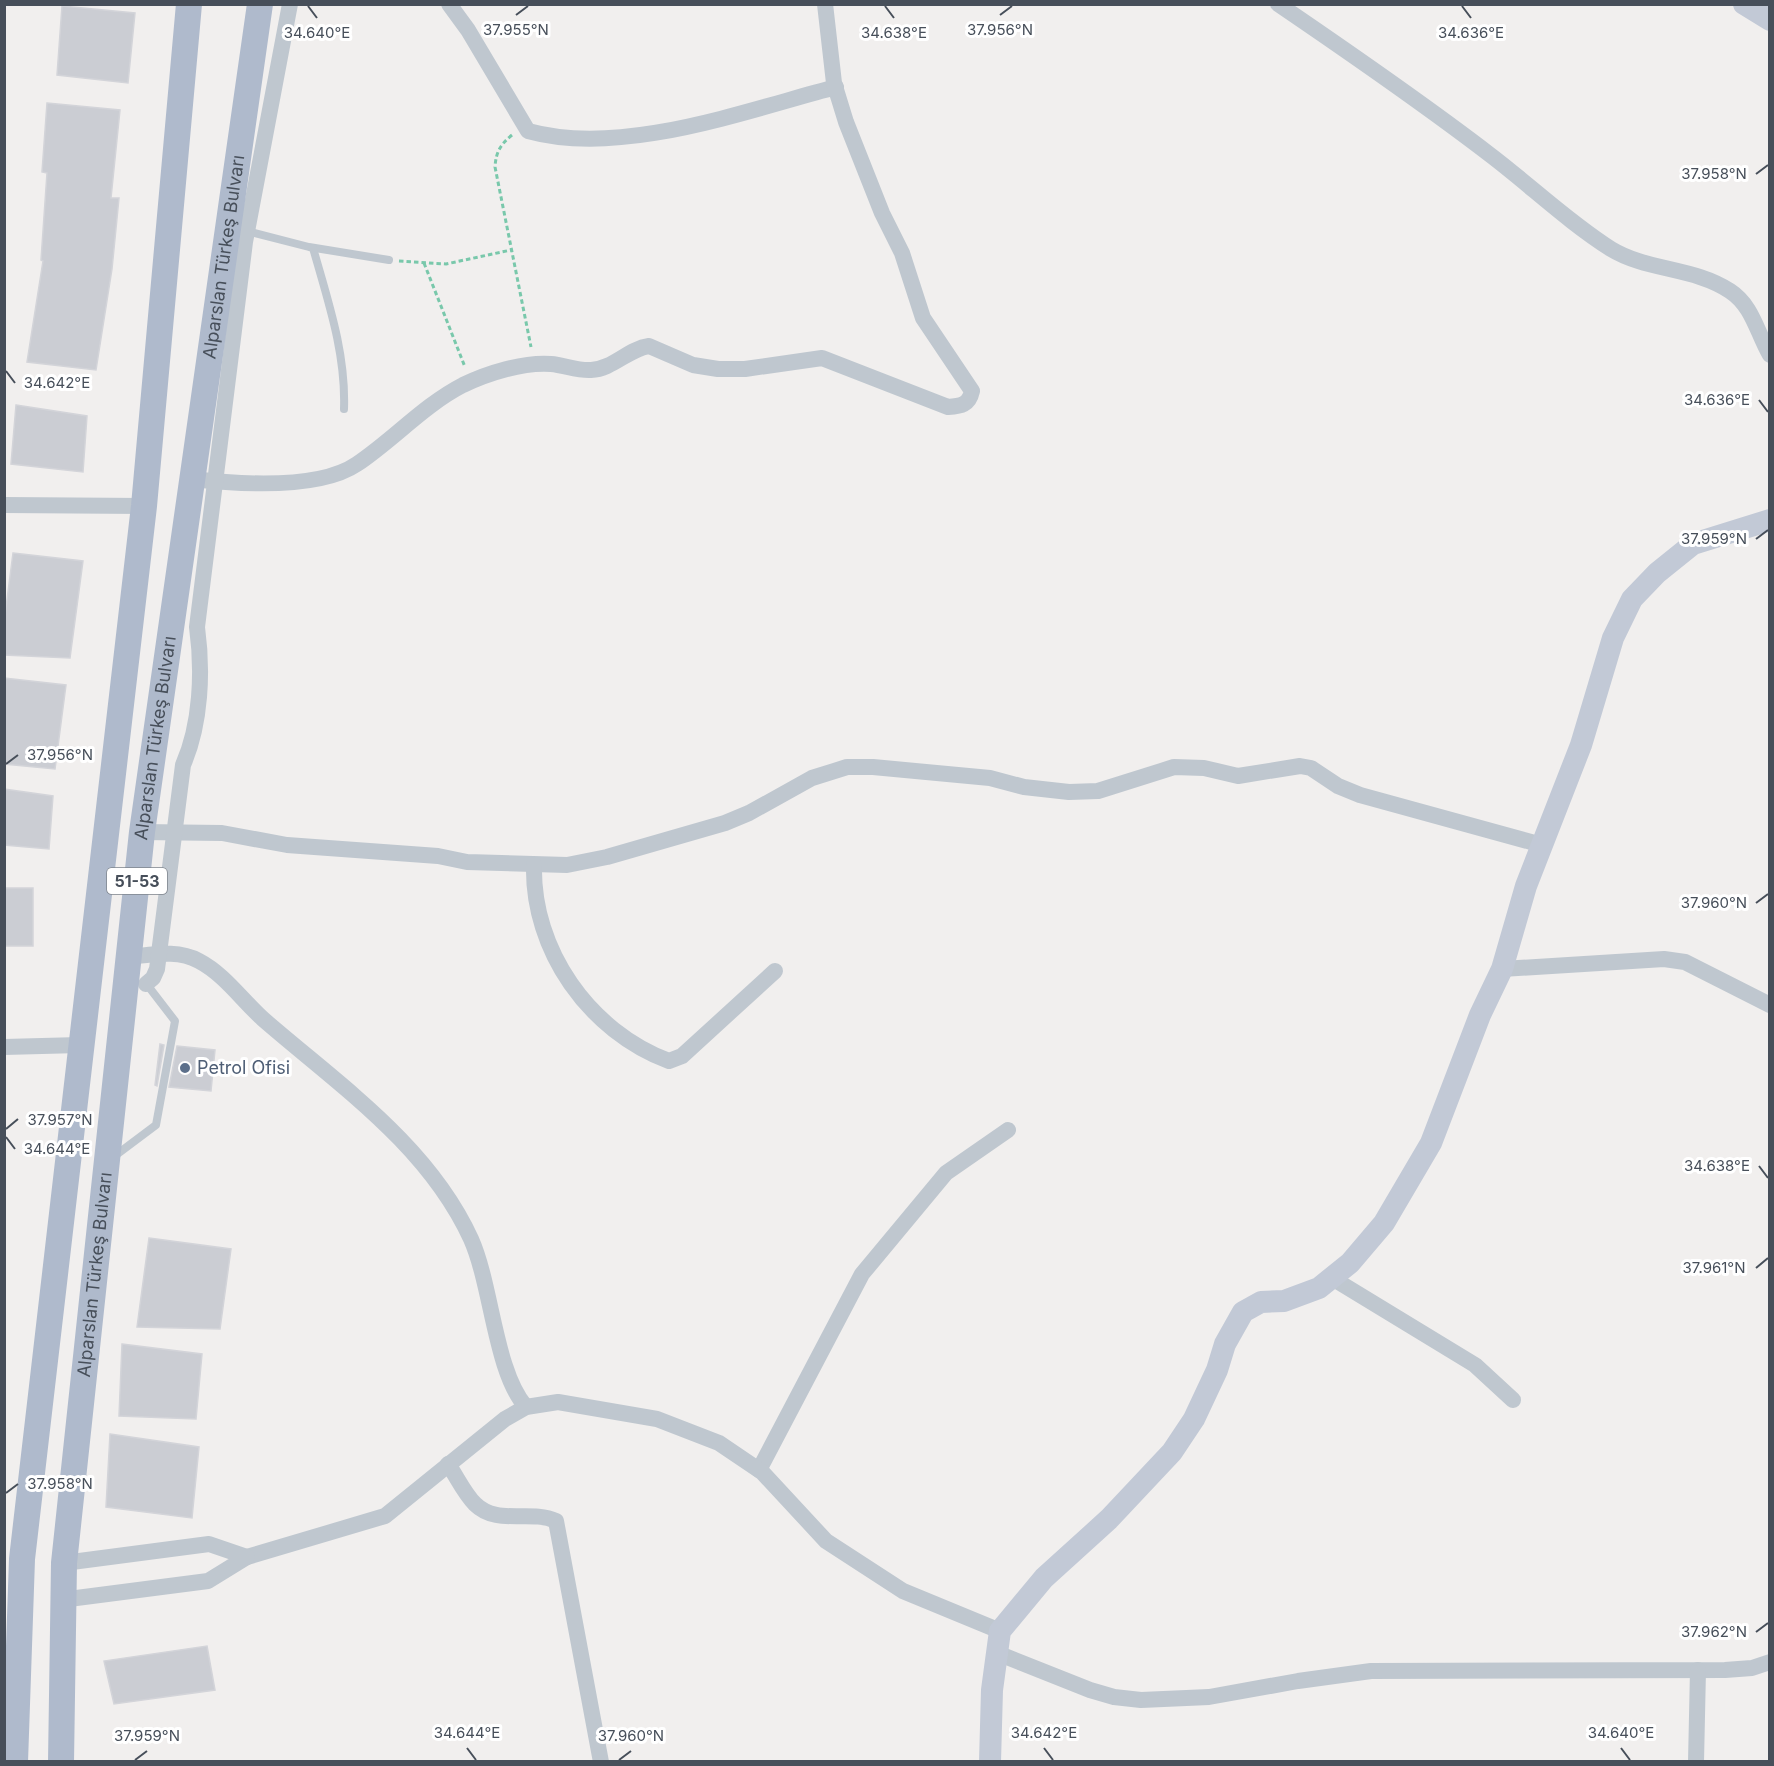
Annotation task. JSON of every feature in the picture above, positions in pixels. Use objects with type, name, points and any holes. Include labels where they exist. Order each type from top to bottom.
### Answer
[{"type":"main road","name":"51-53","points":[[15,1761],[13,1560],[80,1045],[144,506],[189,4]]},
{"type":"main road","name":"Alparslan Türkeş Bulvarı","points":[[61,1761],[61,1600],[104,1164],[142,832],[203,480],[260,4]]},
{"type":"street","points":[[146,984],[153,978],[159,954],[173,831],[183,765],[191,747],[201,662],[197,627],[203,480],[290,4]]},
{"type":"street","points":[[449,4],[468,30],[528,131],[553,137],[637,136],[836,87]]},
{"type":"street","points":[[203,480],[304,482],[340,474],[357,464],[440,400],[485,376],[534,364],[551,364],[590,371],[605,368],[630,352],[649,346],[693,365],[718,369],[745,369],[822,358],[860,370],[948,407],[963,405],[970,400],[972,391],[967,381],[933,336],[923,318],[902,253],[862,165],[836,87],[825,4]]},
{"type":"street","points":[[1278,4],[1403,90],[1491,156],[1568,219],[1628,260],[1668,268],[1729,290],[1749,310],[1770,355]]},
{"type":"street","points":[[1744,4],[1770,20]]},
{"type":"street","points":[[4,506],[144,506]]},
{"type":"street","points":[[990,1761],[988,1744],[998,1642],[1044,1578],[1109,1519],[1172,1452],[1194,1419],[1217,1370],[1225,1344],[1242,1312],[1261,1302],[1284,1301],[1319,1288],[1350,1263],[1384,1223],[1431,1143],[1480,1015],[1502,969],[1526,886],[1581,746],[1613,638],[1632,599],[1657,573],[1693,544],[1770,520]]},
{"type":"street","points":[[142,832],[222,833],[287,845],[534,865],[585,862],[725,823],[812,778],[847,767],[990,778],[1024,787],[1069,792],[1098,791],[1173,767],[1204,768],[1238,776],[1300,766],[1311,768],[1338,786],[1360,795],[1542,845]]},
{"type":"street","points":[[534,865],[533,892],[539,920],[566,979],[581,999],[609,1025],[654,1056],[669,1061],[682,1056],[775,971]]},
{"type":"street","points":[[128,959],[159,954],[184,955],[200,961],[411,1148],[446,1193],[471,1240],[484,1279],[510,1380],[526,1407]]},
{"type":"street","points":[[1502,969],[1664,959],[1685,962],[1770,1005]]},
{"type":"street","points":[[4,1047],[80,1045]]},
{"type":"street","points":[[759,1470],[862,1274],[946,1173],[1008,1130]]},
{"type":"street","points":[[1332,1278],[1460,1355],[1488,1374],[1513,1400]]},
{"type":"street","points":[[61,1600],[208,1581],[247,1557],[385,1516],[505,1419],[526,1407],[558,1402],[657,1419],[719,1443],[759,1470],[826,1541],[903,1591],[1090,1690],[1114,1697],[1141,1700],[1209,1697],[1371,1671],[1698,1670],[1752,1668],[1770,1662]]},
{"type":"street","points":[[448,1464],[475,1504],[493,1516],[542,1515],[556,1521],[601,1761]]},
{"type":"street","points":[[64,1563],[209,1544],[247,1557]]},
{"type":"street","points":[[1696,1761],[1698,1670]]},
{"type":"lane","points":[[247,231],[313,248],[389,260]]},
{"type":"lane","points":[[313,248],[333,317],[344,370],[344,409]]},
{"type":"lane","points":[[104,1164],[156,1125],[175,1021],[128,959]]},
{"type":"path","points":[[528,131],[513,134],[502,144],[496,154],[498,183],[534,364]]},
{"type":"path","points":[[389,260],[446,264],[512,250]]},
{"type":"path","points":[[424,263],[455,337],[469,383]]},
{"type":"building","points":[[62,6],[135,13],[128,83],[57,75]]},
{"type":"building","points":[[47,103],[120,110],[111,198],[119,198],[112,269],[96,370],[27,362],[43,261],[41,260],[47,173],[42,172]]},
{"type":"building","points":[[16,405],[87,416],[83,472],[11,464]]},
{"type":"building","points":[[13,553],[83,561],[70,658],[4,655],[4,623]]},
{"type":"building","points":[[4,678],[66,685],[55,769],[4,764]]},
{"type":"building","points":[[4,789],[53,796],[49,849],[4,845]]},
{"type":"building","points":[[4,888],[33,888],[33,946],[4,946]]},
{"type":"building","points":[[160,1044],[164,1045],[157,1086],[155,1085]]},
{"type":"building","name":"Petrol Ofisi","points":[[177,1046],[215,1050],[211,1091],[169,1087]]},
{"type":"building","points":[[149,1238],[231,1249],[220,1329],[137,1327]]},
{"type":"building","points":[[122,1344],[202,1354],[196,1419],[119,1416]]},
{"type":"building","points":[[110,1434],[199,1447],[192,1518],[106,1507]]},
{"type":"building","points":[[207,1646],[215,1690],[114,1704],[104,1661]]},
{"type":"place","name":"Petrol Ofisi","points":[[185,1068]]}]
